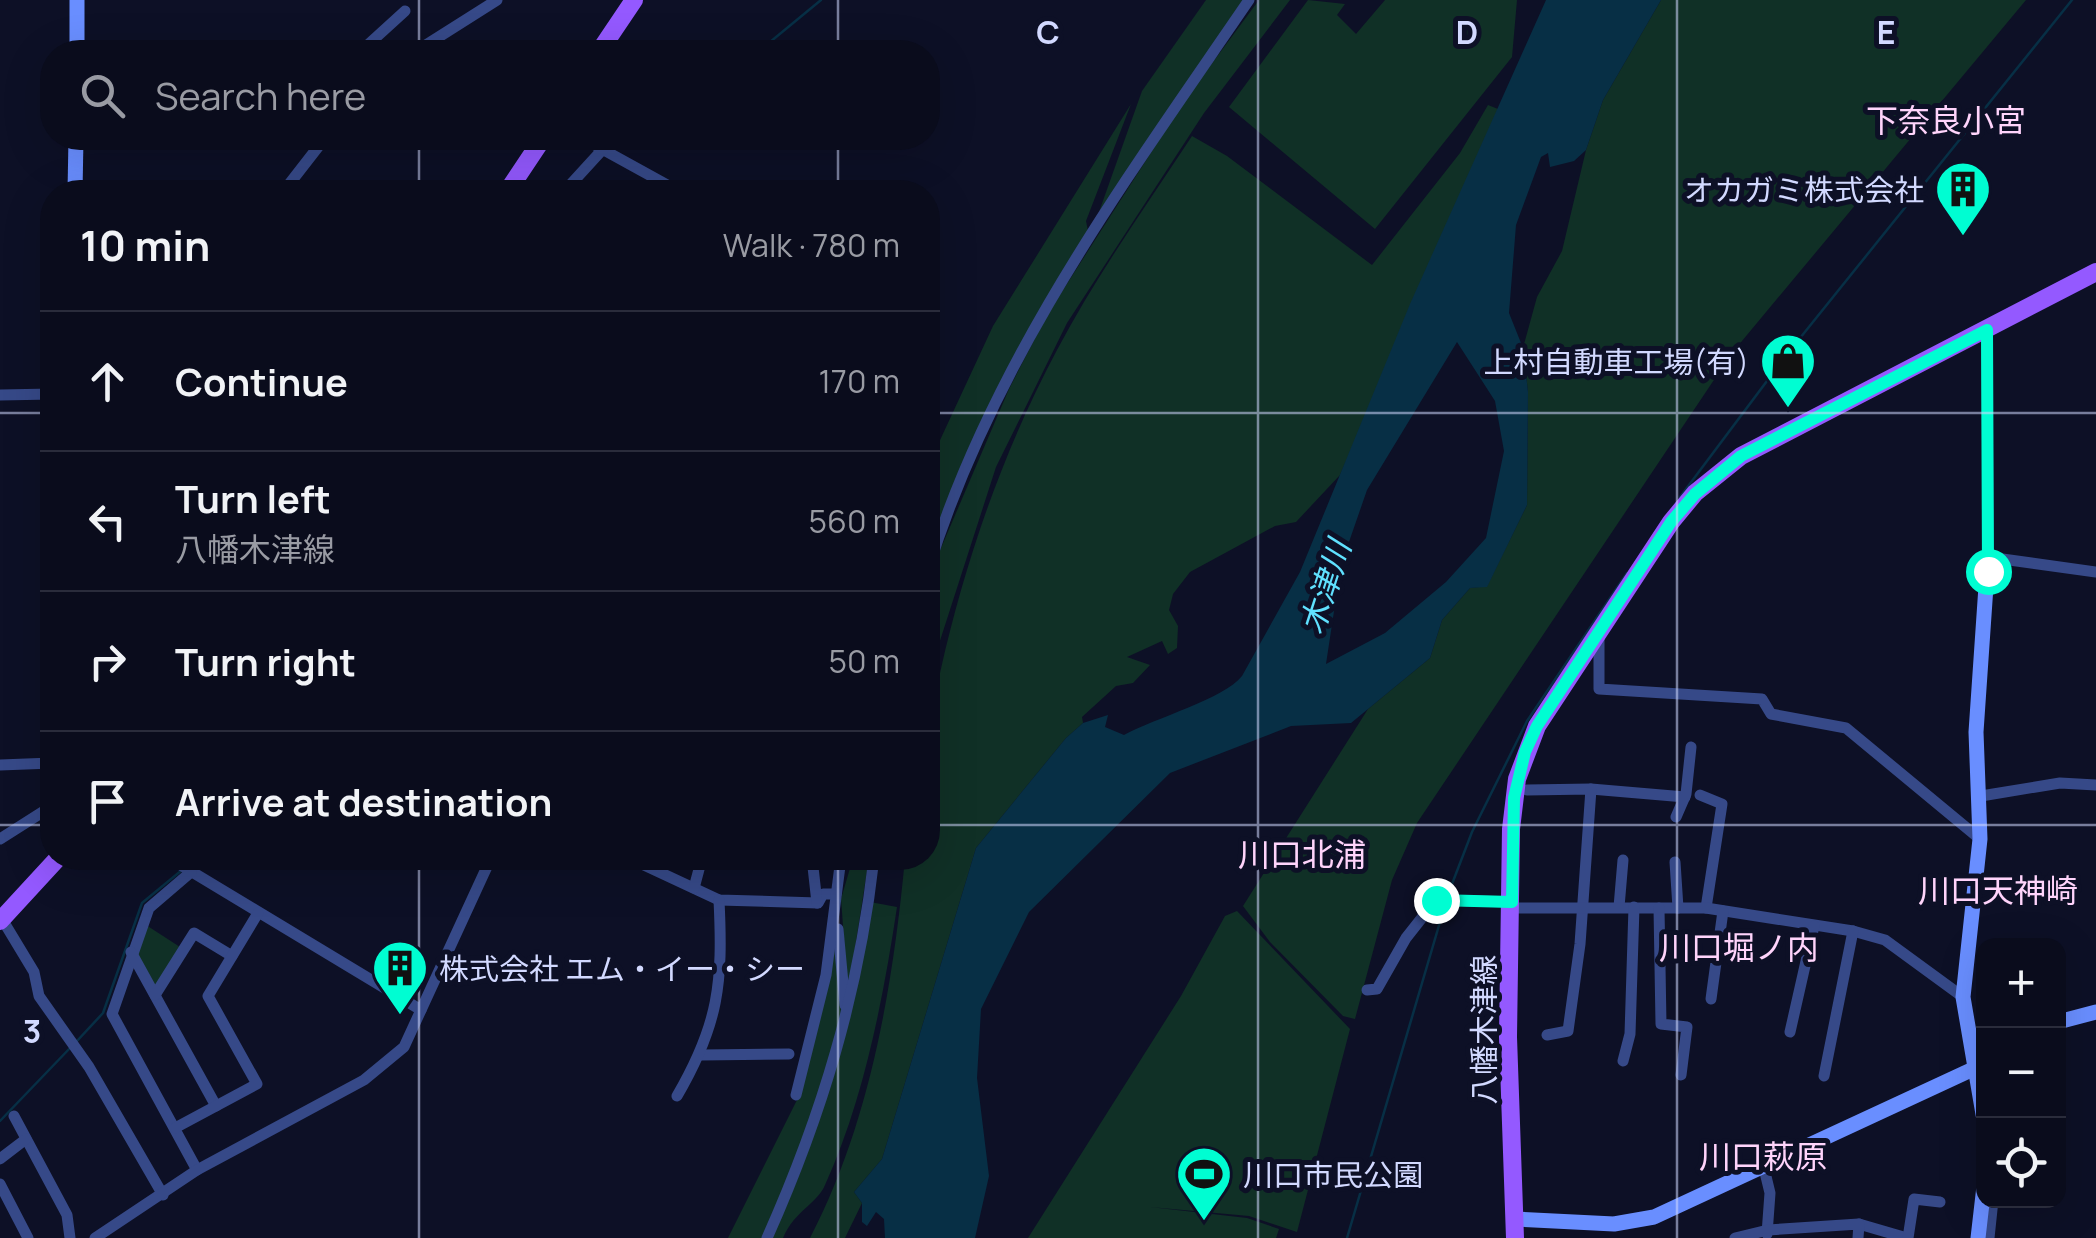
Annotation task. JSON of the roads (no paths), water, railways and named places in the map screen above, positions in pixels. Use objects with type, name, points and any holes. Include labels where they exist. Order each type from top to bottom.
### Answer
[{"type":"main road","points":[[607,40],[634,0]]},
{"type":"main road","points":[[515,180],[536,150]]},
{"type":"main road","name":"八幡木津線","points":[[1515,1229],[1508,1037],[1514,798],[1525,752],[1671,522],[1728,466],[2096,272]]},
{"type":"main road","points":[[1,921],[47,870]]},
{"type":"street","points":[[77,0],[77,40]]},
{"type":"street","points":[[434,40],[497,0]]},
{"type":"street","points":[[940,540],[1000,390],[1045,308],[1249,0]]},
{"type":"street","points":[[373,40],[405,10]]},
{"type":"street","points":[[76,150],[76,180]]},
{"type":"street","points":[[292,180],[316,150]]},
{"type":"street","points":[[575,180],[602,150]]},
{"type":"street","points":[[605,150],[659,180]]},
{"type":"street","points":[[1976,1058],[1963,997],[1980,839],[1976,732],[1988,557],[1987,330]]},
{"type":"street","points":[[0,394],[40,394]]},
{"type":"street","points":[[1988,557],[2096,572]]},
{"type":"street","points":[[1600,630],[1599,689],[1762,699],[1771,714],[1846,728],[1980,839]]},
{"type":"street","points":[[1676,817],[1686,796],[1691,747]]},
{"type":"street","points":[[0,765],[40,763]]},
{"type":"street","points":[[1981,796],[2060,783],[2096,785]]},
{"type":"street","points":[[1548,1035],[1568,1031],[1592,819],[1591,789]]},
{"type":"street","points":[[1527,790],[1725,796]]},
{"type":"street","points":[[1700,794],[1722,804],[1706,908]]},
{"type":"street","points":[[0,840],[40,814]]},
{"type":"street","points":[[1619,907],[1623,860]]},
{"type":"street","points":[[1675,862],[1678,908]]},
{"type":"street","points":[[189,870],[421,1010]]},
{"type":"street","points":[[95,1238],[197,1170],[376,1072],[408,1044],[485,870]]},
{"type":"street","points":[[654,870],[719,900],[818,904]]},
{"type":"street","points":[[694,888],[699,870]]},
{"type":"street","points":[[814,870],[818,904]]},
{"type":"street","points":[[796,1095],[826,975],[841,870]]},
{"type":"street","points":[[768,1238],[824,1102],[848,1013],[872,870]]},
{"type":"street","points":[[192,872],[149,908],[112,1014],[197,1170]]},
{"type":"street","points":[[818,904],[823,894],[836,894]]},
{"type":"street","points":[[836,894],[848,1013]]},
{"type":"street","points":[[677,1096],[701,1055],[718,995],[719,900]]},
{"type":"street","points":[[1366,990],[1377,989],[1406,938],[1436,900],[1706,908],[1853,931],[1886,940],[1963,997]]},
{"type":"street","points":[[1622,1062],[1630,1034],[1634,907]]},
{"type":"street","points":[[1658,908],[1662,1024],[1687,1027],[1682,1075]]},
{"type":"street","points":[[1711,1000],[1724,911]]},
{"type":"street","points":[[175,1128],[257,1084],[208,996],[258,913]]},
{"type":"street","points":[[1,921],[34,972],[40,996],[89,1067],[163,1196]]},
{"type":"street","points":[[1790,1032],[1814,926]]},
{"type":"street","points":[[1824,1076],[1853,931]]},
{"type":"street","points":[[156,995],[194,933],[232,956]]},
{"type":"street","points":[[132,952],[216,1106]]},
{"type":"street","points":[[2066,1020],[2096,1012]]},
{"type":"street","points":[[701,1055],[789,1054]]},
{"type":"street","points":[[1515,1229],[1611,1231],[1654,1217],[1976,1068]]},
{"type":"street","points":[[14,1116],[67,1215],[70,1238]]},
{"type":"street","points":[[0,1159],[26,1139]]},
{"type":"street","points":[[1763,1164],[1770,1193],[1767,1234]]},
{"type":"street","points":[[0,1184],[28,1238]]},
{"type":"street","points":[[1735,1238],[1860,1224],[1908,1238],[1914,1199],[1940,1202]]},
{"type":"street","points":[[1978,1238],[1981,1208]]},
{"type":"street","points":[[1989,1238],[1992,1208]]},
{"type":"street","points":[[1858,1238],[1860,1224]]},
{"type":"water","name":"木津川","points":[[1546,0],[1661,0],[1603,100],[1586,150],[1574,161],[1550,167],[1548,153],[1541,157],[1516,225],[1509,313],[1523,348],[1528,392],[1527,505],[1487,587],[1470,588],[1442,620],[1430,658],[1351,723],[1291,726],[1170,773],[1029,912],[981,1009],[977,1078],[989,1176],[975,1238],[885,1238],[884,1219],[876,1212],[867,1226],[862,1222],[862,1203],[854,1192],[882,1159],[976,848],[1066,738],[1083,723],[1108,715],[1105,727],[1124,735],[1220,693],[1242,676],[1300,572],[1410,304]],"holes":[[[1457,342],[1495,401],[1504,451],[1486,538],[1446,582],[1385,633],[1326,664],[1341,565],[1367,490]]]},
{"type":"waterway","points":[[773,40],[821,0]]},
{"type":"waterway","points":[[1680,497],[1788,353],[2072,0]]},
{"type":"waterway","points":[[1447,897],[1472,832],[1527,721],[1627,573]]},
{"type":"waterway","points":[[77,1041],[103,1013],[142,903],[182,870]]},
{"type":"waterway","points":[[1347,1238],[1445,905]]},
{"type":"waterway","points":[[0,1121],[71,1047]]},
{"type":"place","name":"オカガミ株式会社","points":[[1963,238]]},
{"type":"place","name":"上村自動車工場(有)","points":[[1788,410]]},
{"type":"place","name":"株式会社 エム・イー・シー","points":[[400,1017]]},
{"type":"place","name":"川口市民公園","points":[[1204,1223]]},
{"type":"district","name":"下奈良小宮","points":[[1946,120]]},
{"type":"district","name":"川口北浦","points":[[1302,854]]},
{"type":"district","name":"川口天神崎","points":[[1998,890]]},
{"type":"district","name":"川口堀ノ内","points":[[1739,947]]},
{"type":"district","name":"川口萩原","points":[[1763,1156]]}]
